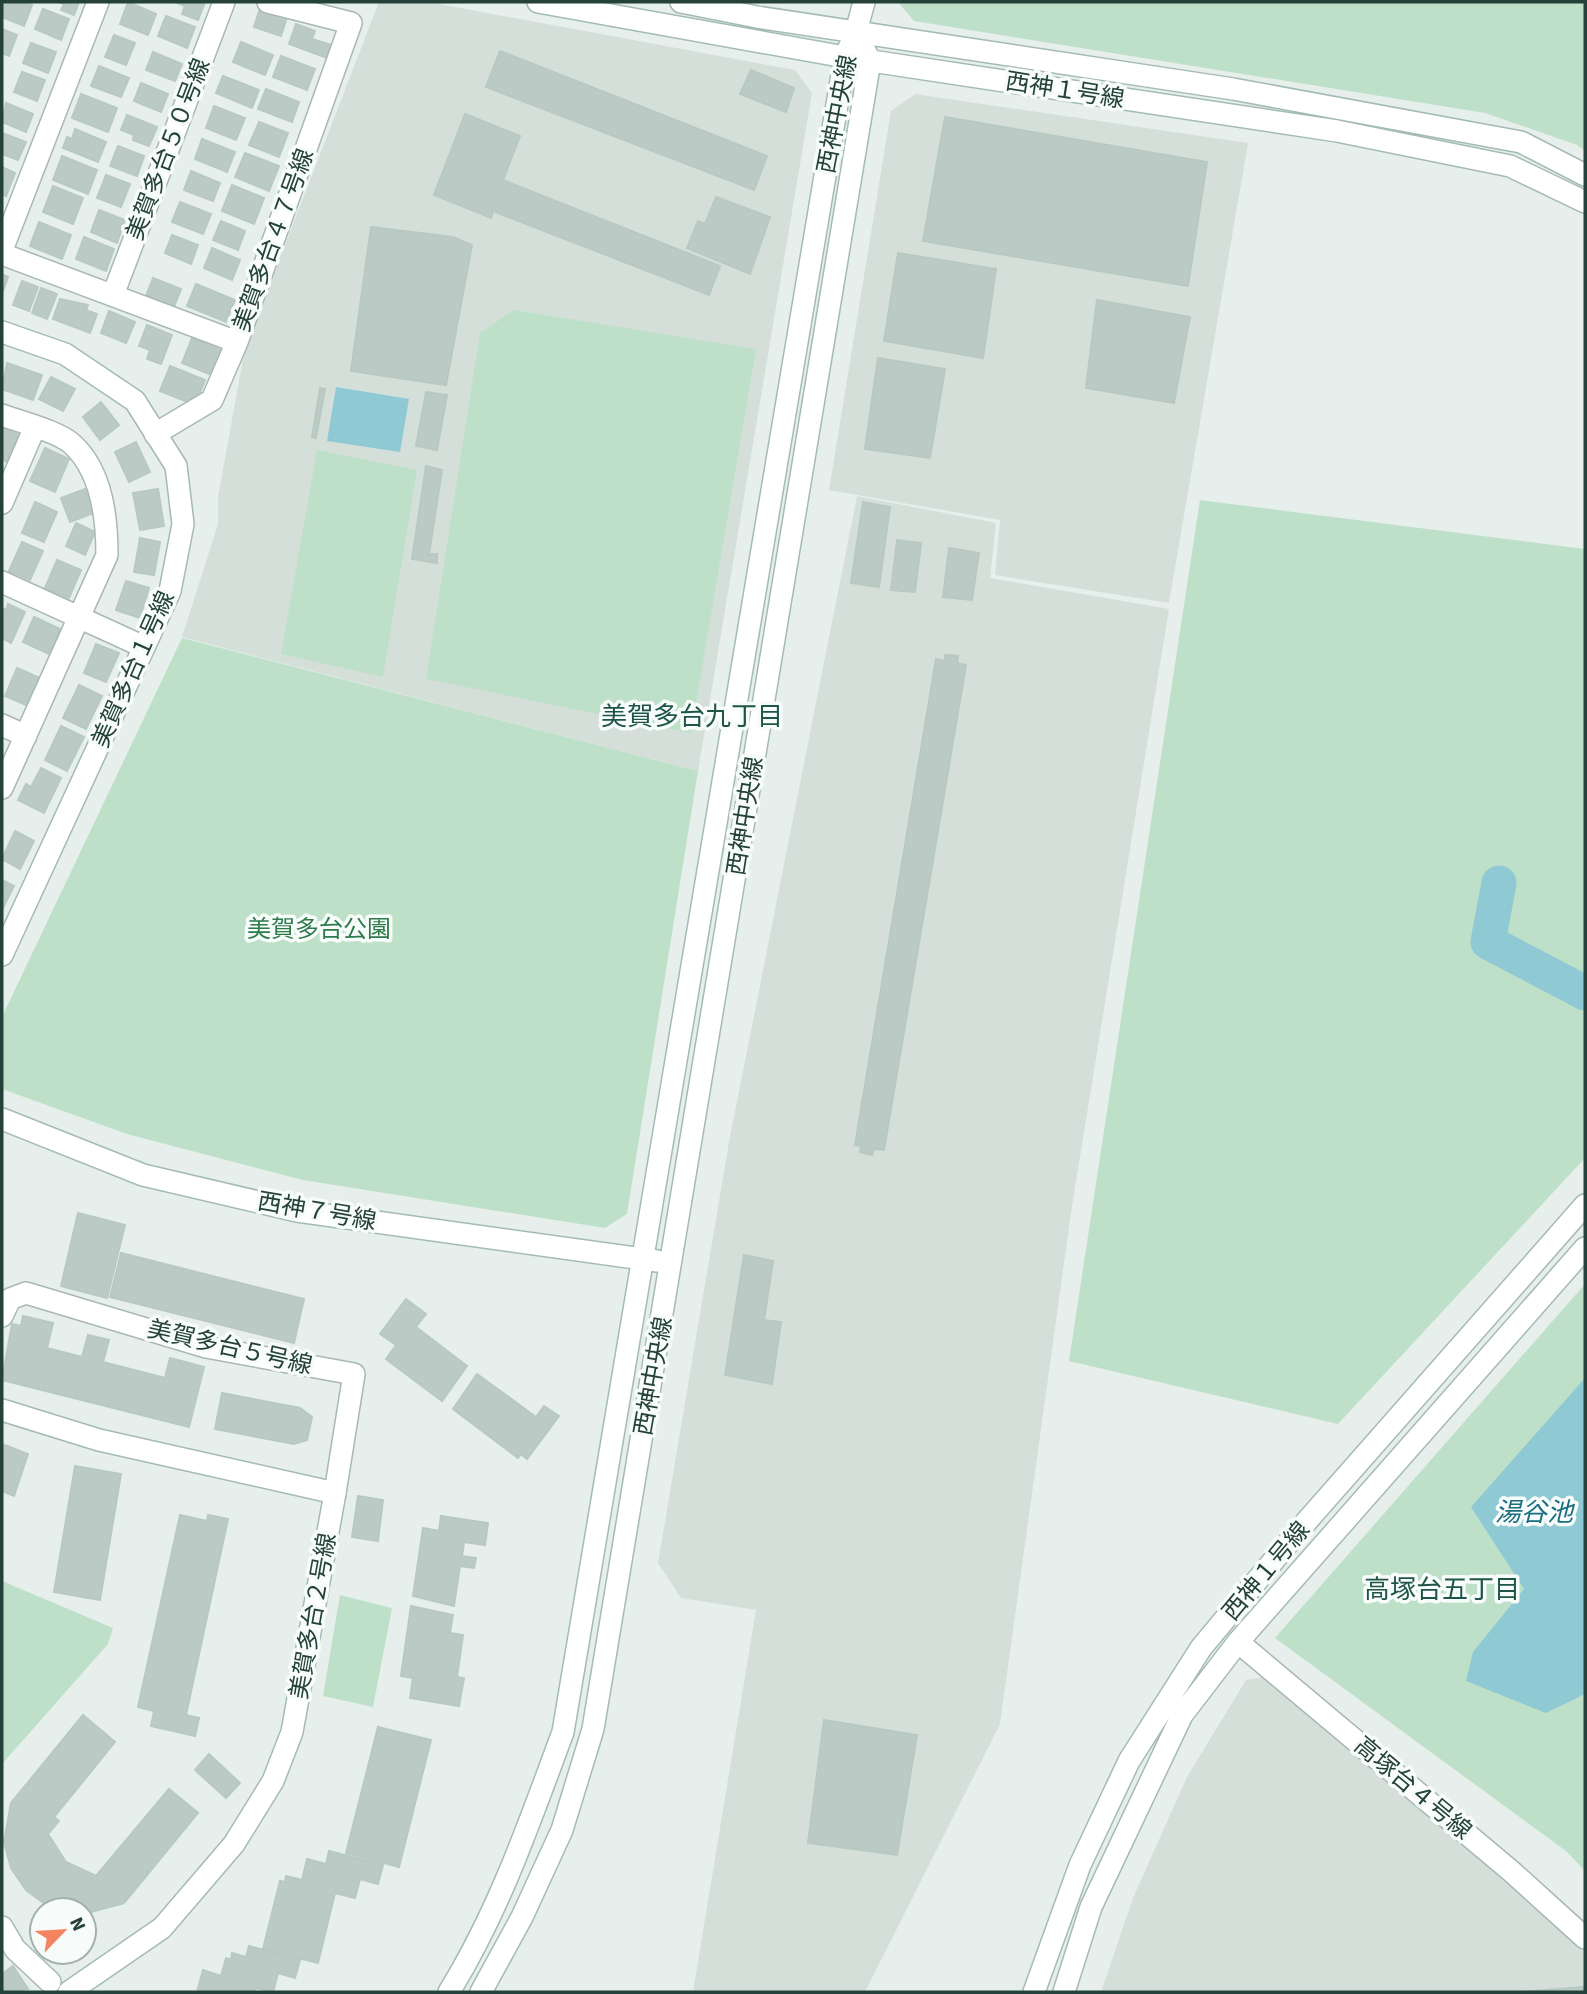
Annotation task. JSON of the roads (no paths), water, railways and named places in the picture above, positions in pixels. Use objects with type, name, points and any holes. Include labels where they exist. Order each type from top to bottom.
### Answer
[{"type":"street","points":[[2,252],[98,2]]},
{"type":"street","name":"美賀多台５０号線","points":[[113,295],[223,2]]},
{"type":"street","name":"美賀多台４７号線","points":[[2,252],[237,342],[351,23],[268,2]]},
{"type":"street","name":"西神１号線","points":[[538,2],[845,57],[1350,133],[1510,166],[1585,202]]},
{"type":"street","name":"西神１号線","points":[[681,2],[856,32],[1233,89],[1521,142],[1585,175]]},
{"type":"street","points":[[856,32],[864,2]]},
{"type":"street","name":"西神中央線","points":[[449,1992],[472,1955],[516,1857],[563,1732],[845,57],[856,32]]},
{"type":"street","name":"西神中央線","points":[[481,1992],[522,1917],[562,1830],[593,1729],[870,61],[856,32]]},
{"type":"street","name":"美賀多台１号線","points":[[2,332],[65,354],[135,401],[176,466],[183,524],[170,591],[2,955]]},
{"type":"street","points":[[156,434],[212,400],[237,342]]},
{"type":"street","points":[[2,415],[71,443],[90,469],[107,515],[107,555],[2,788]]},
{"type":"street","points":[[2,503],[35,427]]},
{"type":"street","points":[[2,582],[144,647]]},
{"type":"street","points":[[2,724],[26,736]]},
{"type":"street","name":"西神７号線","points":[[2,1119],[142,1175],[297,1211],[672,1263]]},
{"type":"street","name":"西神１号線","points":[[1034,1992],[1080,1865],[1129,1761],[1201,1648],[1308,1520],[1585,1205]]},
{"type":"street","name":"西神１号線","points":[[1064,1992],[1091,1907],[1182,1715],[1238,1642],[1585,1248]]},
{"type":"street","name":"美賀多台５号線","points":[[2,1316],[10,1299],[26,1293],[206,1347],[354,1374],[335,1493]]},
{"type":"street","points":[[2,1410],[99,1440],[335,1493]]},
{"type":"street","name":"美賀多台２号線","points":[[60,1987],[162,1927],[234,1844],[272,1781],[292,1732],[335,1493]]},
{"type":"street","name":"高塚台４号線","points":[[1238,1642],[1511,1871],[1585,1938]]},
{"type":"street","points":[[2,1927],[15,1949],[60,1987]]},
{"type":"water","points":[[336,387],[409,399],[400,452],[327,441]]},
{"type":"water","name":"湯谷池","points":[[1585,1378],[1585,1694],[1546,1713],[1466,1681],[1473,1652],[1524,1589],[1471,1507]]},
{"type":"waterway","points":[[1499,883],[1488,942],[1585,993]]},
{"type":"district","name":"美賀多台九丁目","points":[[692,716]]},
{"type":"district","name":"高塚台五丁目","points":[[1442,1589]]},
{"type":"park label","name":"美賀多台公園","points":[[319,929]]}]
